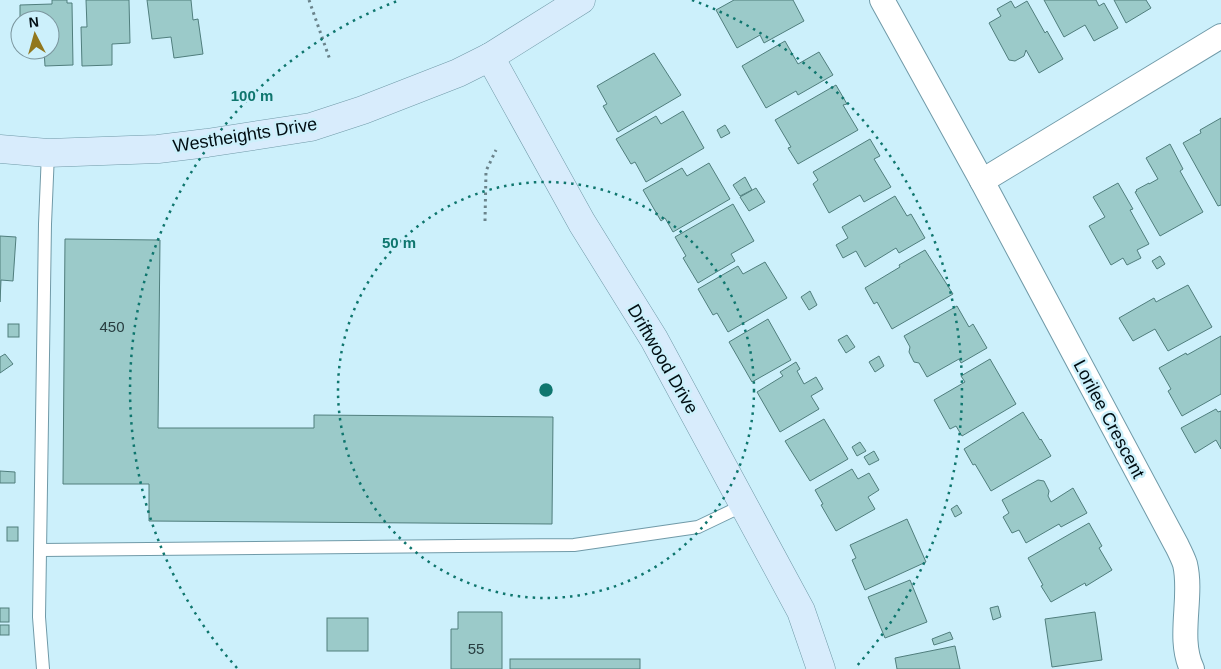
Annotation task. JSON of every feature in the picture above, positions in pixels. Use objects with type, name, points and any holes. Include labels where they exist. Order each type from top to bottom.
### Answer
[{"type":"street","name":"Westheights Drive","points":[[0,149],[48,153],[158,148],[208,143],[311,127],[363,110],[458,73],[490,57],[581,0]]},
{"type":"street","name":"Lorilee Crescent","points":[[882,0],[982,181],[1177,546],[1185,564],[1187,581],[1186,653],[1192,669]]},
{"type":"street","points":[[982,181],[1221,36]]},
{"type":"street","name":"Driftwood Drive","points":[[490,57],[582,223],[654,339],[744,505],[801,611],[821,669]]},
{"type":"lane","points":[[43,669],[39,617],[45,224],[48,153]]},
{"type":"lane","points":[[41,550],[574,545],[698,527],[744,505]]},
{"type":"path","points":[[309,0],[330,60]]},
{"type":"path","points":[[485,222],[486,171],[496,150]]},
{"type":"building","points":[[52,0],[67,0],[67,3],[72,3],[73,65],[45,66],[45,60],[60,60],[60,10],[20,10],[20,5],[52,4]]},
{"type":"building","points":[[86,0],[129,0],[130,43],[112,44],[112,65],[82,66],[81,27],[87,27]]},
{"type":"building","points":[[147,0],[191,0],[193,20],[198,19],[203,54],[174,58],[171,37],[152,39]]},
{"type":"building","points":[[734,0],[793,0],[804,21],[764,43],[760,35],[737,48],[716,10]]},
{"type":"building","points":[[1044,0],[1096,0],[1099,6],[1104,3],[1118,28],[1094,41],[1085,25],[1064,37]]},
{"type":"building","points":[[1114,0],[1146,0],[1151,8],[1126,23]]},
{"type":"building","points":[[1011,1],[1015,8],[1027,1],[1045,33],[1047,31],[1063,59],[1039,73],[1026,50],[1024,56],[1015,61],[1009,60],[989,23],[1001,16],[997,9]]},
{"type":"building","points":[[785,41],[798,64],[819,52],[833,75],[798,95],[796,91],[766,108],[742,66]]},
{"type":"building","points":[[654,53],[681,95],[618,132],[603,106],[607,104],[597,86]]},
{"type":"building","points":[[836,85],[847,104],[843,105],[858,130],[798,164],[788,148],[791,147],[775,120]]},
{"type":"building","points":[[683,111],[704,148],[646,182],[635,162],[631,164],[616,139],[656,116],[661,124]]},
{"type":"building","points":[[1221,118],[1221,205],[1218,206],[1183,143],[1201,133],[1200,130]]},
{"type":"building","points":[[725,125],[730,133],[721,138],[717,130]]},
{"type":"building","points":[[870,139],[880,156],[874,159],[891,187],[864,202],[860,195],[829,213],[813,184],[818,180],[813,172]]},
{"type":"building","points":[[1170,144],[1183,169],[1180,171],[1203,212],[1160,236],[1135,192],[1158,179],[1146,158]]},
{"type":"building","points":[[709,163],[730,199],[673,232],[665,218],[661,221],[643,190],[682,168],[687,176]]},
{"type":"building","points":[[745,177],[752,190],[740,196],[733,185]]},
{"type":"building","points":[[1118,183],[1133,209],[1130,210],[1149,244],[1137,250],[1141,258],[1127,265],[1123,258],[1111,265],[1089,226],[1105,217],[1093,197]]},
{"type":"building","points":[[756,188],[765,202],[749,211],[740,197]]},
{"type":"building","points":[[895,196],[907,216],[911,214],[925,238],[899,253],[896,248],[865,267],[856,251],[843,258],[836,245],[848,238],[842,227]]},
{"type":"building","points":[[733,204],[754,241],[731,254],[735,261],[698,283],[683,258],[686,256],[675,237]]},
{"type":"building","points":[[0,236],[16,237],[13,281],[1,280],[0,302]]},
{"type":"building","points":[[65,239],[160,240],[158,428],[314,428],[314,415],[553,417],[552,524],[149,521],[149,484],[63,484]]},
{"type":"building","points":[[925,250],[953,294],[892,329],[877,302],[874,304],[865,288]]},
{"type":"building","points":[[1160,256],[1165,264],[1157,269],[1152,261]]},
{"type":"building","points":[[765,262],[787,298],[728,332],[717,313],[713,315],[698,289],[738,266],[743,274]]},
{"type":"building","points":[[1188,285],[1212,327],[1168,351],[1155,329],[1133,341],[1119,318],[1154,298],[1156,302]]},
{"type":"building","points":[[810,291],[817,305],[809,310],[801,297]]},
{"type":"building","points":[[957,306],[969,327],[973,324],[987,348],[961,363],[959,359],[927,377],[919,363],[914,362],[909,352],[910,347],[904,336]]},
{"type":"building","points":[[768,319],[791,360],[752,382],[729,342]]},
{"type":"building","points":[[8,324],[19,324],[19,337],[8,337]]},
{"type":"building","points":[[847,335],[855,347],[846,353],[838,340]]},
{"type":"building","points":[[1221,336],[1221,394],[1182,416],[1168,391],[1171,389],[1159,368]]},
{"type":"building","points":[[5,354],[13,364],[0,373],[0,357]]},
{"type":"building","points":[[879,356],[884,366],[875,372],[869,362]]},
{"type":"building","points":[[990,359],[1016,404],[962,436],[956,426],[950,429],[934,400],[965,382],[961,376]]},
{"type":"building","points":[[796,362],[800,369],[797,371],[804,384],[816,377],[823,389],[811,396],[819,409],[780,432],[757,392],[783,376],[780,372]]},
{"type":"building","points":[[1216,409],[1218,412],[1221,411],[1221,449],[1216,440],[1195,453],[1181,428]]},
{"type":"building","points":[[1023,412],[1051,456],[991,491],[964,449]]},
{"type":"building","points":[[824,419],[848,459],[810,481],[785,441]]},
{"type":"building","points":[[860,442],[866,451],[857,456],[852,447]]},
{"type":"building","points":[[874,451],[879,460],[869,465],[864,457]]},
{"type":"building","points":[[852,469],[858,479],[869,473],[879,490],[868,497],[875,509],[836,531],[815,490]]},
{"type":"building","points":[[0,471],[15,472],[15,483],[0,483]]},
{"type":"building","points":[[1038,480],[1044,481],[1049,491],[1048,496],[1051,502],[1073,488],[1087,513],[1061,527],[1059,524],[1026,543],[1019,530],[1012,533],[1003,517],[1009,513],[1002,500]]},
{"type":"building","points":[[957,505],[962,513],[955,517],[951,509]]},
{"type":"building","points":[[907,519],[926,562],[865,590],[852,560],[856,558],[850,545]]},
{"type":"building","points":[[1089,523],[1102,546],[1099,548],[1112,570],[1086,586],[1085,583],[1051,602],[1028,558]]},
{"type":"building","points":[[7,527],[18,527],[18,541],[7,541]]},
{"type":"building","points":[[910,580],[927,622],[885,638],[868,597]]},
{"type":"building","points":[[998,606],[1001,617],[993,620],[990,608]]},
{"type":"building","points":[[0,608],[9,608],[9,622],[0,622]]},
{"type":"building","points":[[458,612],[502,612],[502,669],[451,669],[451,629],[458,629]]},
{"type":"building","points":[[1095,612],[1102,660],[1052,667],[1045,619]]},
{"type":"building","points":[[327,618],[368,618],[368,651],[327,651]]},
{"type":"building","points":[[0,625],[9,625],[9,635],[0,635]]},
{"type":"building","points":[[950,632],[953,639],[934,645],[932,639]]},
{"type":"building","points":[[955,646],[960,669],[897,669],[895,658]]},
{"type":"building","points":[[510,659],[640,659],[640,669],[510,669]]}]
